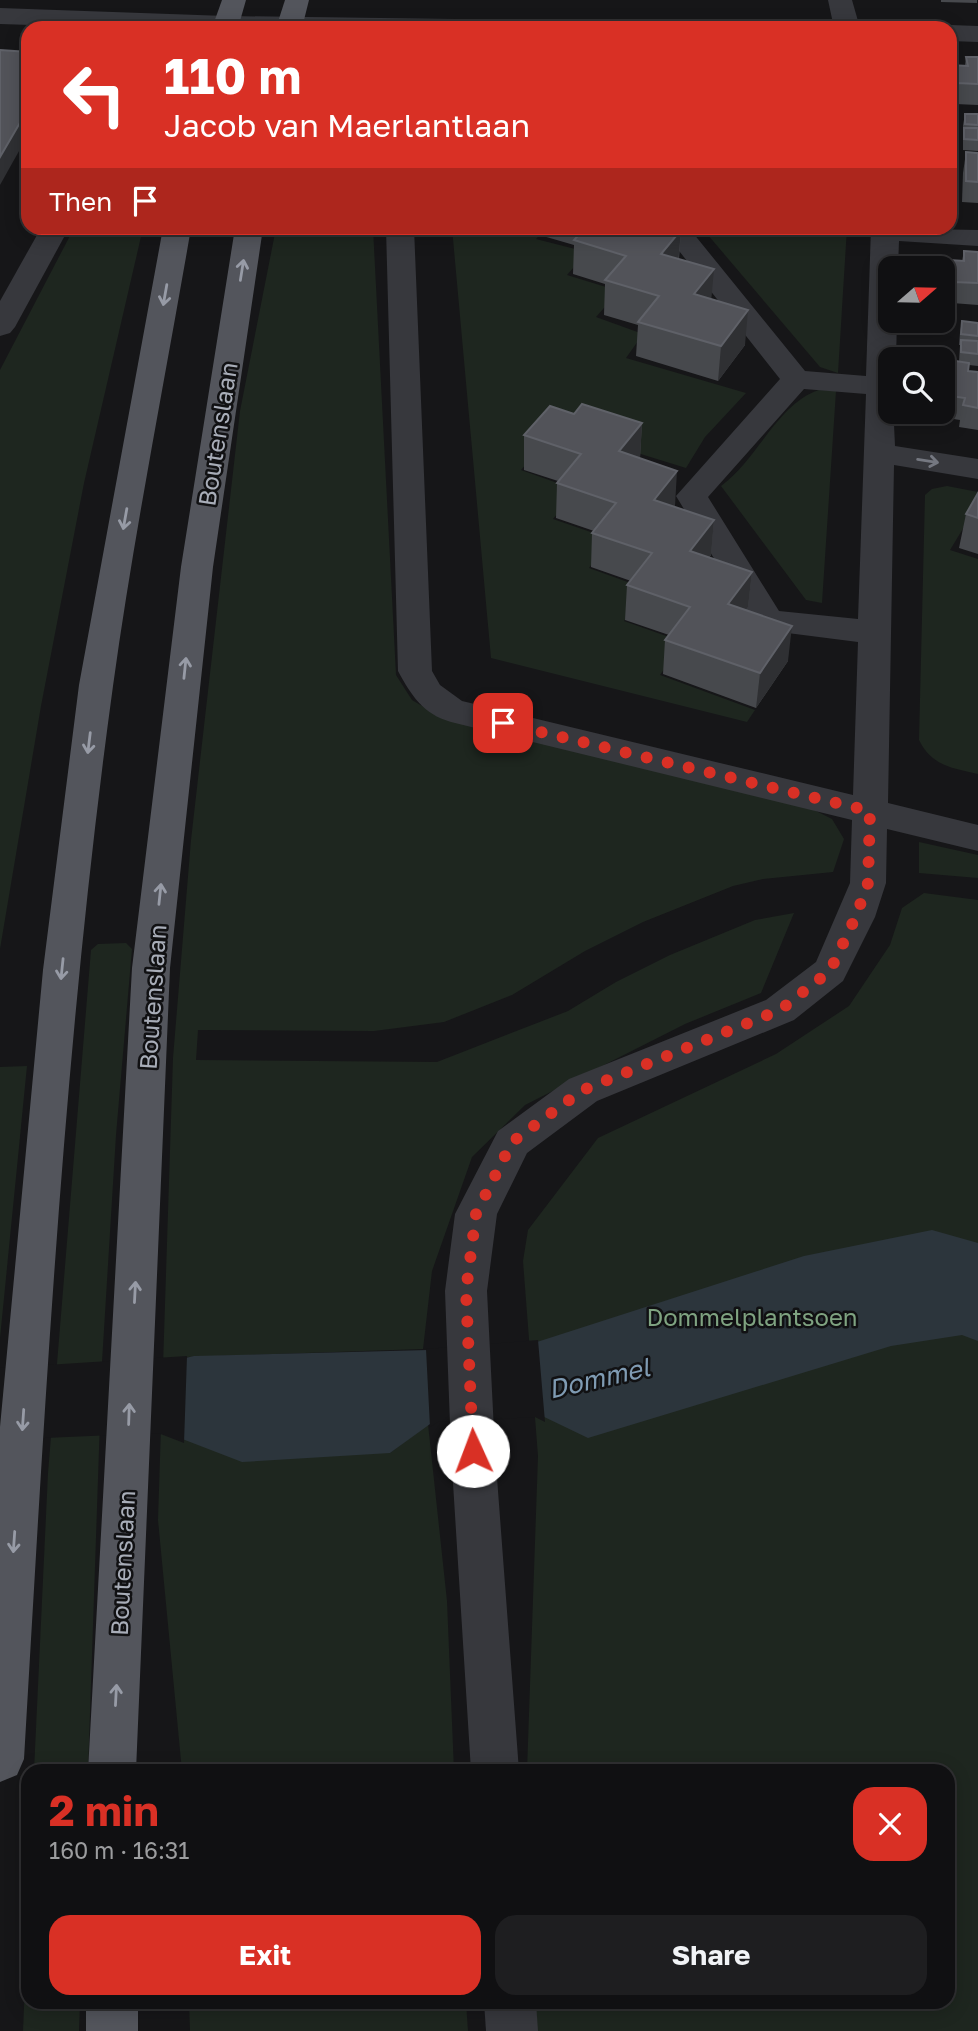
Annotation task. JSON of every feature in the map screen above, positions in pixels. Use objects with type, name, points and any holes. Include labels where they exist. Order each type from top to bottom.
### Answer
[{"type":"main road","points":[[291,21],[297,0]]},
{"type":"main road","points":[[0,1759],[26,1366],[62,970],[96,685],[176,235]]},
{"type":"main road","name":"Boutenslaan","points":[[112,1764],[151,968],[197,567],[248,235]]},
{"type":"main road","points":[[112,2009],[112,2031]]},
{"type":"street","points":[[840,0],[845,21]]},
{"type":"street","points":[[337,21],[393,14],[462,21]]},
{"type":"street","points":[[0,16],[228,17],[252,21]]},
{"type":"street","points":[[957,33],[978,34]]},
{"type":"street","points":[[0,327],[14,273],[49,235]]},
{"type":"street","points":[[400,235],[415,671],[427,693],[451,710],[978,838]]},
{"type":"street","points":[[681,235],[796,379],[878,386]]},
{"type":"street","points":[[881,347],[885,235]]},
{"type":"street","points":[[943,235],[978,238]]},
{"type":"street","points":[[796,379],[692,496],[769,621],[872,632]]},
{"type":"street","points":[[495,1764],[473,1451],[466,1291],[476,1214],[512,1142],[583,1090],[780,1010],[830,971],[868,883],[879,424]]},
{"type":"street","points":[[878,453],[978,469]]},
{"type":"street","points":[[510,2009],[512,2031]]},
{"type":"green space","points":[[70,235],[141,235],[84,483],[41,706],[0,949],[0,370]]},
{"type":"green space","points":[[275,235],[373,235],[396,675],[412,700],[444,719],[806,806],[832,819],[844,839],[833,872],[763,879],[733,886],[643,922],[585,951],[512,995],[444,1022],[374,1031],[198,1030],[196,1060],[437,1062],[568,1011],[616,982],[670,955],[755,920],[794,913],[761,993],[685,1024],[525,1105],[472,1157],[432,1271],[423,1349],[187,1357],[184,1439],[390,1453],[428,1424],[447,1601],[454,1764],[181,1764],[158,1520],[173,1058],[191,840],[240,411]]},
{"type":"green space","points":[[453,235],[540,235],[536,239],[587,252],[567,275],[619,291],[596,317],[643,334],[626,358],[746,393],[705,437],[686,468],[576,434],[548,439],[521,470],[577,490],[553,519],[611,539],[589,568],[647,589],[624,621],[683,642],[660,675],[755,710],[747,722],[491,658]]},
{"type":"green space","points":[[708,235],[847,235],[838,373],[820,367]]},
{"type":"green space","points":[[819,390],[836,391],[822,603],[806,600],[721,486],[746,462],[791,407]]},
{"type":"green space","points":[[947,486],[978,492],[978,513],[973,512],[950,550],[978,559],[978,774],[937,761],[919,740],[925,495],[932,489]]},
{"type":"green space","points":[[919,842],[978,855],[978,878],[919,873]]},
{"type":"green space","name":"Dommelplantsoen","points":[[924,893],[978,900],[978,2031],[518,2031],[519,2009],[955,2009],[955,1764],[527,1764],[538,1456],[523,1261],[528,1230],[598,1138],[776,1054],[849,1006],[890,945],[902,908]]},
{"type":"green space","points":[[126,943],[132,949],[116,1135],[102,1362],[88,1764],[34,1764],[48,1473],[91,950],[98,944]]},
{"type":"green space","points":[[27,1066],[0,1338],[0,1067]]},
{"type":"green space","points":[[24,2009],[80,2009],[79,2031],[23,2031]]},
{"type":"green space","points":[[189,2009],[466,2009],[468,2031],[190,2031]]},
{"type":"water","name":"Dommel","points":[[932,1230],[978,1243],[978,1341],[962,1335],[891,1346],[588,1438],[536,1413],[437,1419],[390,1453],[242,1462],[159,1430],[181,1359],[194,1356],[428,1350],[537,1342],[804,1256]]},
{"type":"pier","points":[[538,1340],[545,1422],[535,1417],[438,1422],[430,1427],[426,1349]]},
{"type":"pier","points":[[187,1356],[184,1443],[158,1433],[0,1440],[0,1368]]},
{"type":"building","points":[[0,50],[21,52],[21,121],[0,157]]},
{"type":"building","points":[[966,57],[978,57],[978,84],[957,83],[957,65],[968,66]]},
{"type":"building","points":[[965,114],[978,114],[978,125],[965,124]]},
{"type":"building","points":[[964,128],[978,128],[978,140],[964,139]]},
{"type":"building","points":[[966,152],[978,153],[978,182],[966,181]]},
{"type":"building","points":[[579,235],[677,235],[661,254],[714,269],[694,294],[748,310],[721,346],[638,322],[659,296],[605,280],[626,256],[574,240]]},
{"type":"building","points":[[964,251],[978,252],[978,283],[956,282],[956,260],[964,261]]},
{"type":"building","points":[[962,321],[978,323],[978,336],[961,334]]},
{"type":"building","points":[[961,340],[978,341],[978,354],[961,352]]},
{"type":"building","points":[[955,361],[969,363],[968,371],[978,372],[978,408],[963,405],[965,398],[955,397]]},
{"type":"building","points":[[582,404],[642,423],[619,451],[677,471],[654,500],[714,520],[690,551],[752,572],[728,604],[792,626],[760,673],[665,640],[690,607],[627,585],[652,553],[592,533],[616,503],[557,483],[581,454],[524,435],[550,406],[574,414]]},
{"type":"building","points":[[978,493],[978,518],[966,514]]},
{"type":"route","points":[[473,1451],[466,1291],[476,1214],[512,1142],[583,1090],[780,1010],[830,971],[868,883],[870,811],[503,723]]}]
